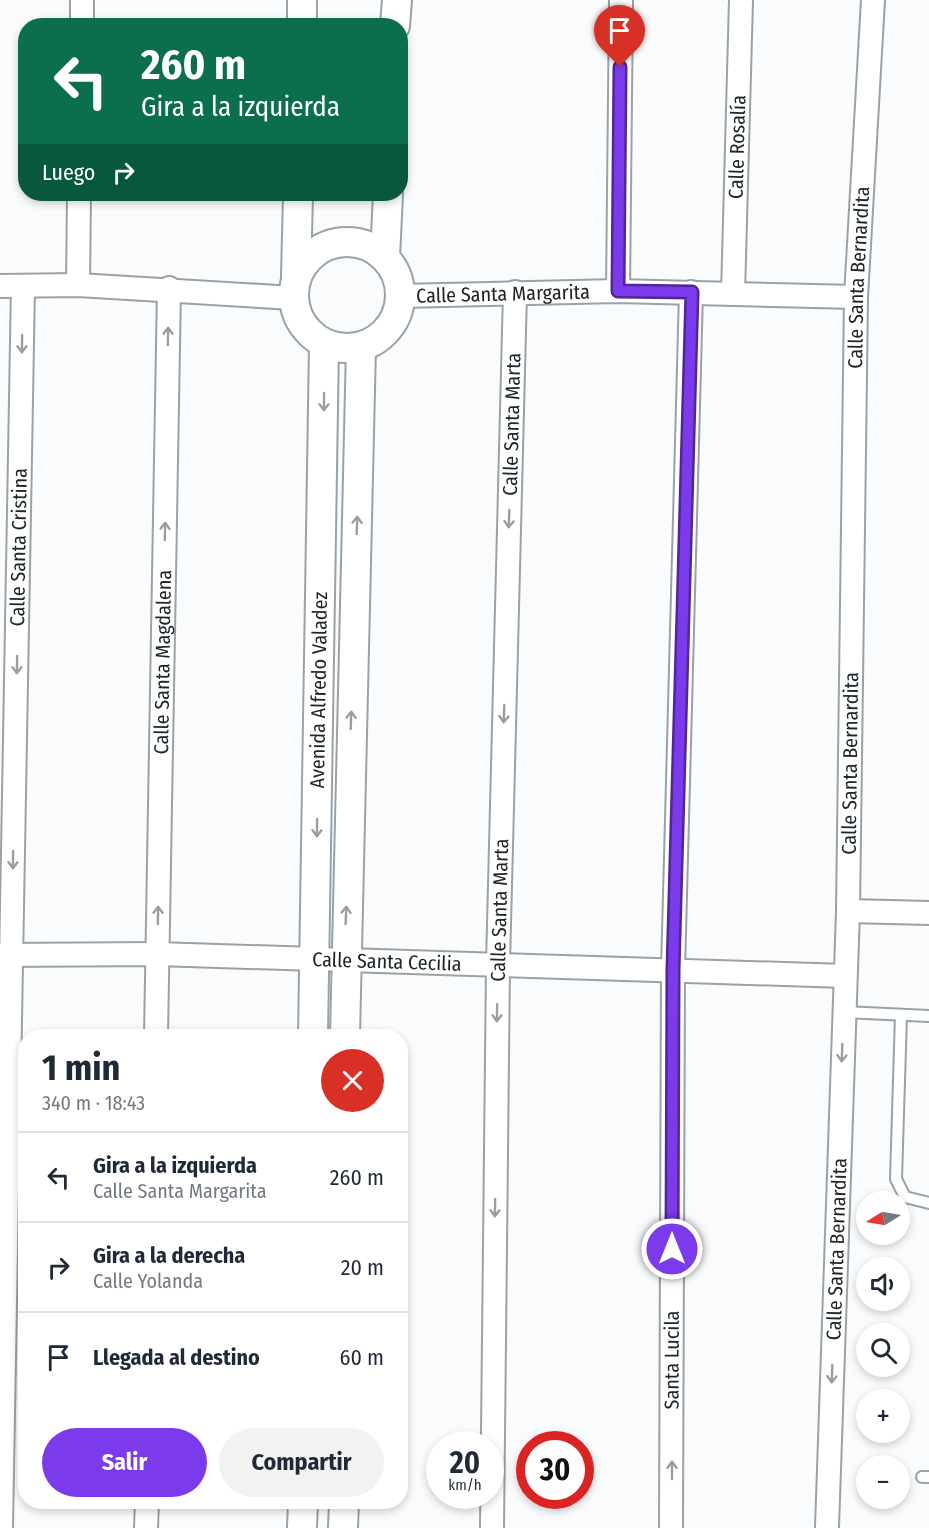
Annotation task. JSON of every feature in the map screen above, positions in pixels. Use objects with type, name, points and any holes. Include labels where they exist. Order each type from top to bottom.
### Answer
[{"type":"street","points":[[82,0],[82,18]]},
{"type":"street","points":[[302,18],[303,0]]},
{"type":"street","points":[[396,18],[397,0]]},
{"type":"street","points":[[618,291],[621,0]]},
{"type":"street","name":"Calle Rosalía","points":[[733,294],[741,0]]},
{"type":"street","name":"Calle Santa Bernardita","points":[[827,1528],[848,911],[856,297],[873,0]]},
{"type":"street","points":[[78,285],[79,201]]},
{"type":"street","points":[[294,287],[311,255],[335,242],[353,241],[370,246],[385,256],[397,275],[401,296],[395,319],[381,336],[361,347],[343,349],[324,344],[308,333],[297,317],[294,287],[298,201]]},
{"type":"street","points":[[385,256],[388,201]]},
{"type":"street","points":[[0,286],[294,287]]},
{"type":"street","name":"Calle Santa Cristina","points":[[1,1528],[6,955],[23,286]]},
{"type":"street","name":"Calle Santa Magdalena","points":[[156,1029],[169,288]]},
{"type":"street","name":"Calle Santa Margarita","points":[[401,296],[618,291],[856,297]]},
{"type":"street","name":"Calle Santa Marta","points":[[492,1528],[498,964],[515,292]]},
{"type":"street","name":"Santa Lucila","points":[[671,1528],[673,970],[692,292]]},
{"type":"street","name":"Avenida Alfredo Valadez","points":[[313,1029],[324,344]]},
{"type":"street","name":"Avenida Alfredo Valadez","points":[[345,1029],[361,347]]},
{"type":"street","points":[[848,911],[929,913]]},
{"type":"street","name":"Calle Santa Cecilia","points":[[6,955],[158,954],[845,976]]},
{"type":"street","points":[[146,1528],[147,1509]]},
{"type":"street","points":[[302,1528],[303,1509]]},
{"type":"street","points":[[344,1509],[344,1528]]},
{"type":"lane","points":[[844,1012],[929,1016]]},
{"type":"lane","points":[[901,1015],[896,1179],[905,1197],[929,1203]]},
{"type":"route","points":[[620,67],[618,291],[692,292],[673,970],[672,1249]]}]
